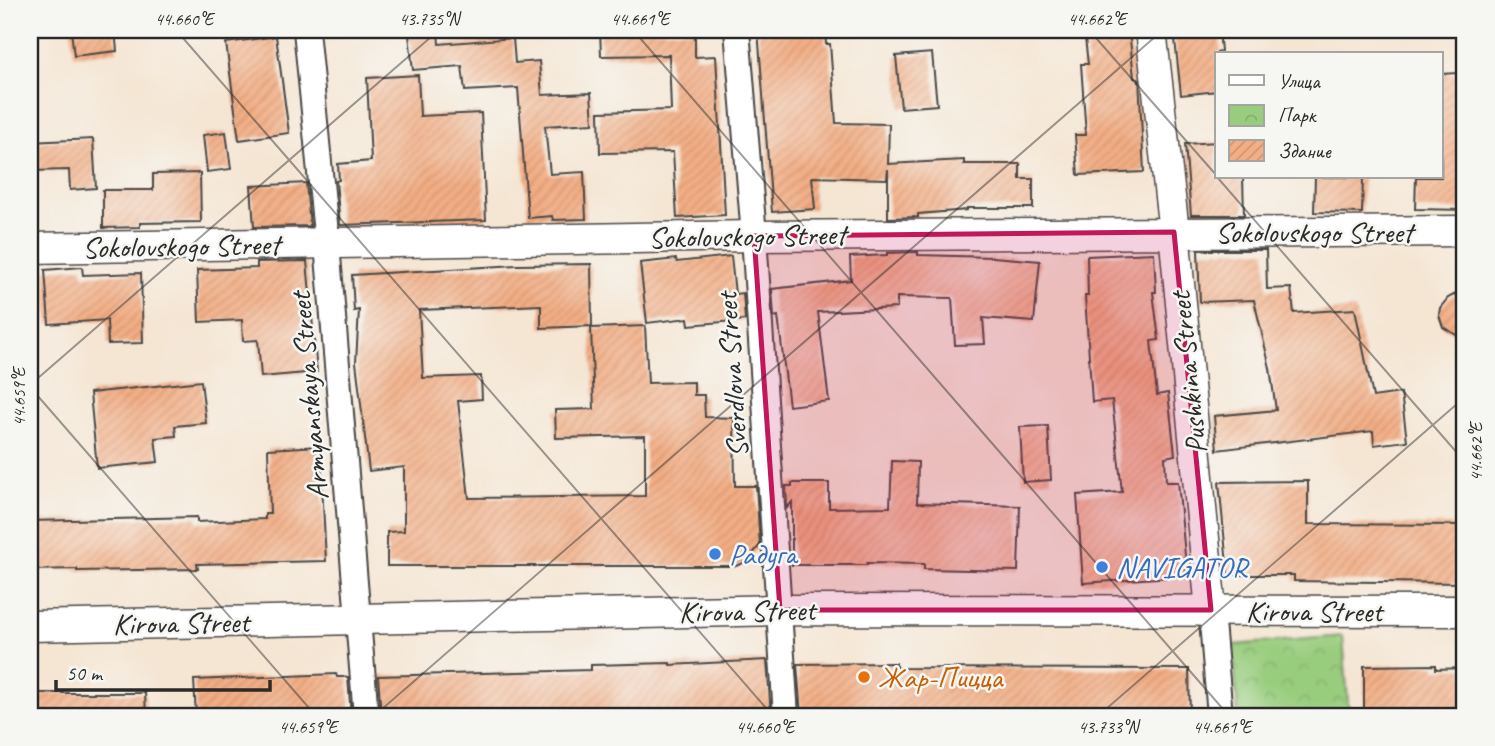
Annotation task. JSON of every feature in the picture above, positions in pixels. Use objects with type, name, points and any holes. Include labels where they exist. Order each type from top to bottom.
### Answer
[{"type":"street","name":"Armyanskaya Street","points":[[306,30],[360,619],[366,716]]},
{"type":"street","name":"Sverdlova Street","points":[[737,30],[754,236],[786,716]]},
{"type":"street","name":"Pushkina Street","points":[[1151,30],[1174,232],[1220,716]]},
{"type":"street","name":"Sokolovskogo Street","points":[[30,248],[754,236],[1465,231]]},
{"type":"street","name":"Kirova Street","points":[[30,626],[780,610],[1465,611]]},
{"type":"highlighted area","points":[[1174,232],[1211,610],[780,610],[754,236]]},
{"type":"green space","points":[[1343,636],[1349,716],[1238,716],[1233,645]]},
{"type":"building","points":[[71,30],[115,30],[117,51],[74,56]]},
{"type":"building","points":[[600,30],[695,30],[695,57],[716,56],[725,215],[677,218],[673,152],[600,153],[599,112],[671,110],[669,55],[601,56]]},
{"type":"building","points":[[758,30],[825,30],[826,44],[830,44],[836,123],[889,124],[888,164],[964,160],[964,164],[1020,164],[1020,179],[1033,179],[1033,208],[967,208],[918,214],[918,217],[888,218],[888,169],[887,179],[812,177],[815,209],[772,212]]},
{"type":"building","points":[[1084,30],[1129,30],[1134,78],[1139,79],[1144,172],[1078,175],[1075,135],[1086,135],[1081,64],[1088,64]]},
{"type":"building","points":[[1174,30],[1219,30],[1221,51],[1215,52],[1215,91],[1181,95]]},
{"type":"building","points":[[438,32],[439,44],[513,38],[515,63],[539,61],[542,95],[591,93],[593,123],[545,126],[550,174],[584,172],[586,219],[553,220],[552,216],[528,218],[518,88],[465,91],[462,66],[413,70],[409,35]]},
{"type":"building","points":[[276,36],[289,133],[239,140],[226,43]]},
{"type":"building","points":[[932,53],[937,105],[901,108],[896,56]]},
{"type":"building","points":[[1457,73],[1465,157],[1465,210],[1415,209],[1416,178],[1442,178],[1442,74]]},
{"type":"building","points":[[418,75],[420,116],[481,113],[486,220],[340,225],[336,181],[339,180],[338,164],[371,161],[367,78]]},
{"type":"building","points":[[226,132],[231,169],[207,172],[203,135]]},
{"type":"building","points":[[93,139],[96,188],[70,190],[69,170],[30,171],[30,142]]},
{"type":"building","points":[[1215,142],[1215,178],[1243,178],[1244,215],[1191,215],[1185,144]]},
{"type":"building","points":[[200,173],[201,222],[140,223],[140,227],[103,228],[103,190],[153,190],[153,174]]},
{"type":"building","points":[[1315,178],[1363,178],[1362,213],[1314,212]]},
{"type":"building","points":[[306,183],[310,226],[254,227],[251,186]]},
{"type":"building","points":[[1198,250],[1266,250],[1267,289],[1291,288],[1294,313],[1355,309],[1373,397],[1401,393],[1407,441],[1374,445],[1373,431],[1217,450],[1214,416],[1276,410],[1270,368],[1254,300],[1200,302]]},
{"type":"building","points":[[918,252],[918,255],[1040,261],[1034,322],[983,318],[985,344],[955,345],[952,298],[897,297],[897,308],[818,312],[829,401],[789,406],[772,289],[851,280],[850,257]]},
{"type":"building","points":[[1154,253],[1156,292],[1153,292],[1159,340],[1151,341],[1157,395],[1168,393],[1175,455],[1165,457],[1166,482],[1178,482],[1187,576],[1083,583],[1077,495],[1122,492],[1112,400],[1092,402],[1085,296],[1088,296],[1087,256]]},
{"type":"building","points":[[731,256],[735,294],[743,293],[745,320],[689,325],[688,318],[647,323],[640,263]]},
{"type":"building","points":[[307,261],[317,372],[261,377],[258,340],[243,341],[242,320],[199,322],[197,270],[257,268],[257,262]]},
{"type":"building","points":[[591,264],[592,326],[541,328],[541,305],[419,310],[423,378],[481,376],[482,399],[458,401],[469,498],[645,496],[645,436],[556,438],[555,410],[594,409],[591,328],[645,326],[648,383],[694,382],[694,395],[704,395],[705,417],[734,418],[735,486],[756,486],[760,545],[746,562],[736,566],[387,566],[387,532],[404,531],[404,467],[369,471],[356,362],[359,310],[354,311],[352,275],[517,265]]},
{"type":"building","points":[[82,267],[83,275],[141,273],[143,343],[108,344],[107,320],[49,324],[45,270]]},
{"type":"building","points":[[1465,289],[1465,340],[1443,327],[1439,315],[1440,308],[1448,298]]},
{"type":"building","points":[[201,381],[206,423],[175,426],[176,436],[155,438],[158,462],[97,468],[90,393]]},
{"type":"building","points":[[1048,426],[1051,480],[1023,482],[1020,427]]},
{"type":"building","points":[[320,446],[326,561],[197,564],[198,569],[30,570],[30,521],[197,517],[197,522],[265,519],[265,514],[270,514],[268,449]]},
{"type":"building","points":[[892,461],[918,462],[917,503],[1020,506],[1018,571],[924,569],[924,564],[792,565],[792,502],[787,508],[786,486],[792,486],[792,483],[829,483],[829,508],[890,507]]},
{"type":"building","points":[[1308,481],[1308,524],[1465,525],[1465,583],[1294,581],[1294,575],[1228,575],[1219,482]]},
{"type":"building","points":[[767,660],[771,716],[381,716],[378,676],[591,670],[591,665],[670,665]]},
{"type":"building","points":[[896,663],[896,668],[1189,669],[1190,716],[801,716],[797,664]]},
{"type":"building","points":[[1436,665],[1436,669],[1465,668],[1465,716],[1364,716],[1364,666]]},
{"type":"building","points":[[336,674],[337,677],[348,677],[351,716],[196,716],[194,680]]},
{"type":"building","points":[[30,693],[145,693],[146,716],[30,716]]},
{"type":"place","name":"Радуга","points":[[715,554]]},
{"type":"place","name":"NAVIGATOR","points":[[1102,567]]},
{"type":"place","name":"Жар-Пицца","points":[[864,677]]}]
